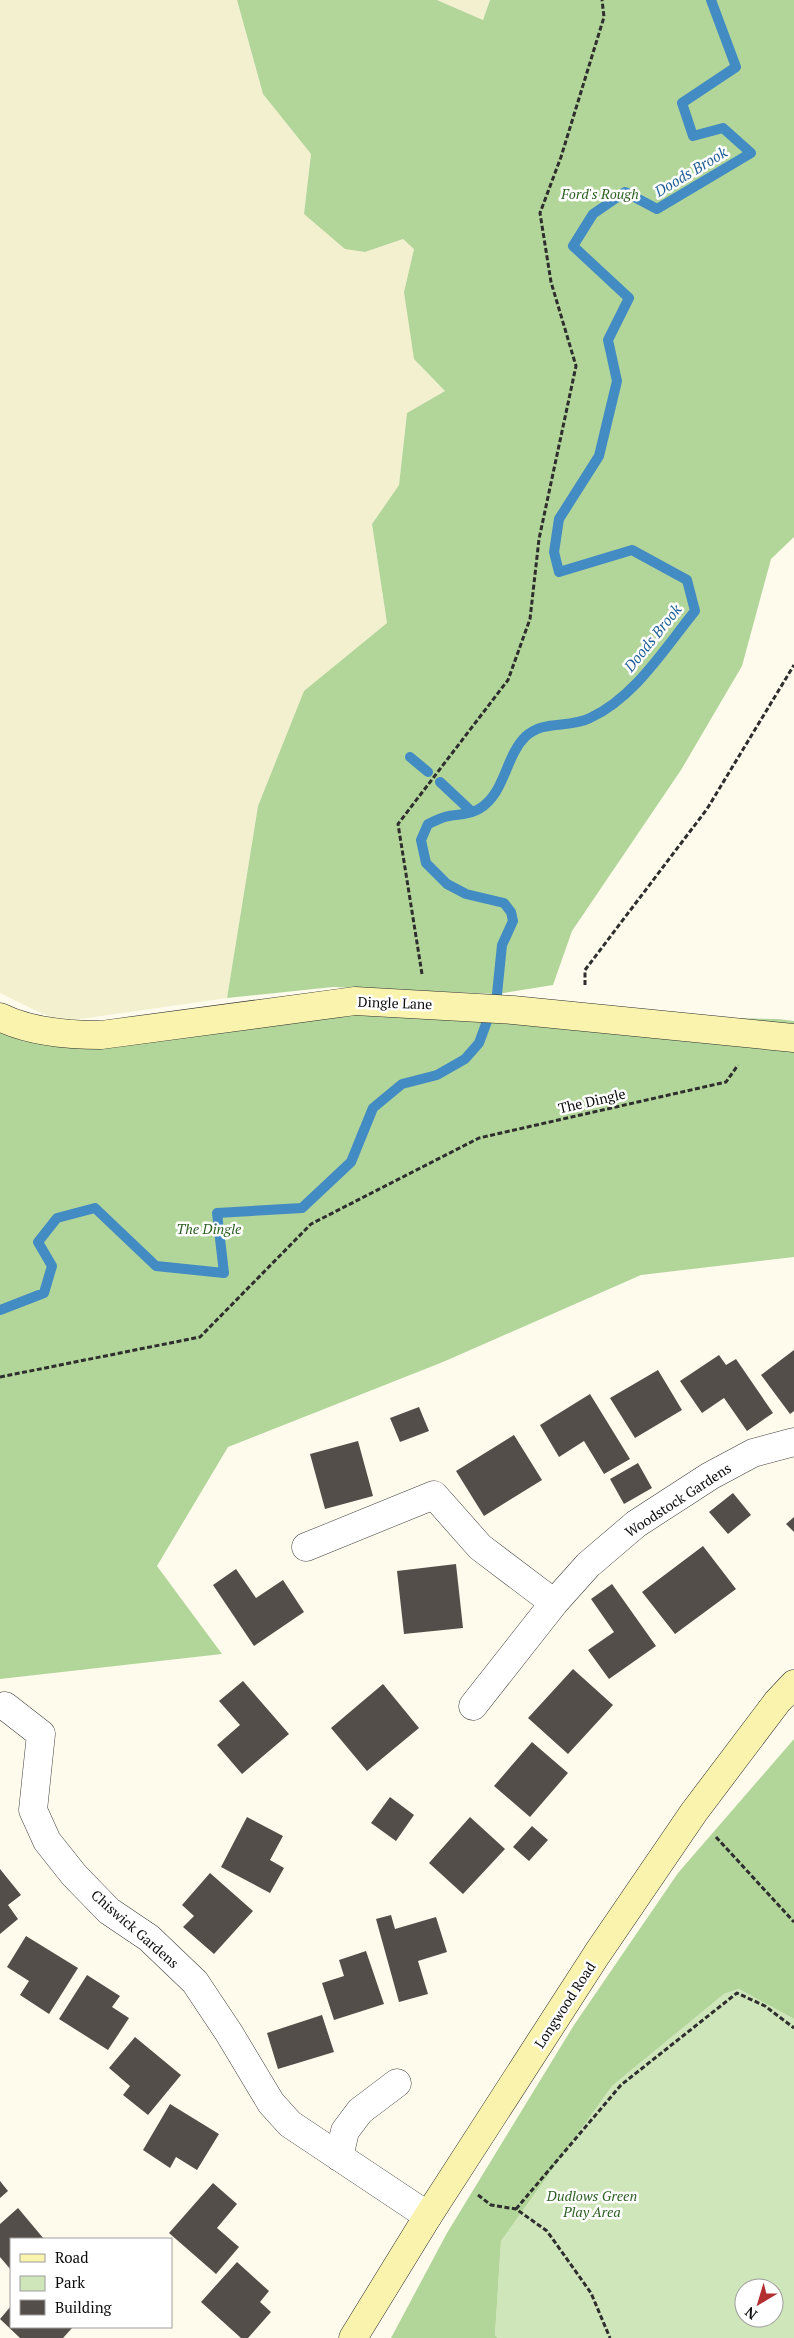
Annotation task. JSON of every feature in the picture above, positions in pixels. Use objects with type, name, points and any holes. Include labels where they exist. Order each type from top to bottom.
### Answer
[{"type":"street","name":"Dingle Lane","points":[[0,1017],[35,1028],[70,1035],[101,1035],[355,1001],[451,1004],[794,1038]]},
{"type":"street","name":"Woodstock Gardens","points":[[473,1706],[554,1603],[588,1565],[636,1524],[710,1476],[753,1453],[794,1442]]},
{"type":"street","points":[[306,1547],[434,1495],[480,1547],[554,1603]]},
{"type":"street","name":"Longwood Road","points":[[353,2338],[428,2216],[597,1954],[694,1812],[777,1702],[794,1684]]},
{"type":"street","name":"Chiswick Gardens","points":[[5,1706],[41,1734],[33,1810],[47,1841],[74,1875],[110,1911],[149,1938],[194,1982],[229,2033],[271,2103],[290,2124],[428,2216]]},
{"type":"street","points":[[340,2157],[345,2131],[360,2111],[397,2083]]},
{"type":"path","points":[[421,1003],[423,981],[398,824],[508,680],[530,619],[539,539],[576,366],[551,282],[540,213],[604,18],[602,0]]},
{"type":"path","points":[[584,1018],[585,970],[706,809],[794,665]]},
{"type":"path","name":"The Dingle","points":[[0,1377],[200,1337],[311,1224],[479,1138],[726,1082],[748,1048],[750,1035]]},
{"type":"path","points":[[694,1812],[794,1922]]},
{"type":"path","points":[[516,2208],[621,2085],[736,1993],[765,2006],[794,2028]]},
{"type":"path","points":[[455,2176],[491,2205],[516,2208],[547,2231],[591,2293],[610,2338]]},
{"type":"shaded area","points":[[0,0],[237,0],[263,94],[311,154],[304,214],[365,252],[403,239],[414,249],[404,292],[445,391],[407,413],[399,485],[372,524],[387,623],[304,692],[258,806],[227,998],[66,1021],[43,1014],[0,993]]},
{"type":"shaded area","points":[[437,0],[490,0],[483,20]]},
{"type":"green space","name":"Ford's Rough","points":[[237,0],[437,0],[483,20],[490,0],[794,0],[794,537],[771,559],[742,666],[681,770],[572,931],[553,985],[497,994],[333,987],[227,998],[258,806],[304,691],[387,623],[372,524],[399,485],[407,413],[445,391],[414,359],[404,292],[414,249],[403,239],[365,252],[345,249],[304,214],[311,154],[263,94]]},
{"type":"green space","name":"The Dingle","points":[[345,1006],[794,1021],[794,1257],[641,1275],[443,1362],[228,1447],[157,1566],[222,1654],[0,1679],[0,1009],[64,1034]]},
{"type":"green space","points":[[794,1739],[794,2019],[739,1989],[724,1994],[612,2086],[501,2241],[495,2335],[498,2338],[391,2338],[447,2233],[574,2025],[678,1873]]},
{"type":"green space","name":"Dudlows Green Play Area","points":[[739,1989],[794,2019],[794,2338],[498,2338],[495,2335],[501,2241],[612,2086],[724,1994]]},
{"type":"building","points":[[794,1350],[794,1411],[790,1414],[761,1375]]},
{"type":"building","points":[[719,1355],[726,1365],[736,1359],[773,1413],[747,1431],[724,1398],[702,1413],[680,1381]]},
{"type":"building","points":[[658,1370],[682,1410],[635,1438],[610,1398]]},
{"type":"building","points":[[590,1394],[630,1459],[604,1474],[584,1441],[559,1457],[540,1425]]},
{"type":"building","points":[[419,1407],[429,1431],[400,1442],[390,1418]]},
{"type":"building","points":[[514,1435],[542,1480],[484,1516],[456,1471]]},
{"type":"building","points":[[358,1441],[373,1496],[325,1509],[310,1454]]},
{"type":"building","points":[[638,1463],[652,1488],[624,1504],[610,1479]]},
{"type":"building","points":[[733,1493],[751,1515],[728,1534],[709,1512]]},
{"type":"building","points":[[794,1517],[794,1532],[786,1524]]},
{"type":"building","points":[[703,1546],[736,1589],[675,1634],[642,1592]]},
{"type":"building","points":[[456,1564],[463,1628],[404,1634],[397,1571]]},
{"type":"building","points":[[236,1569],[256,1598],[283,1580],[304,1612],[254,1646],[213,1585]]},
{"type":"building","points":[[612,1584],[656,1646],[609,1679],[588,1650],[614,1632],[591,1599]]},
{"type":"building","points":[[573,1669],[613,1705],[568,1754],[528,1718]]},
{"type":"building","points":[[243,1681],[289,1734],[242,1774],[217,1745],[240,1725],[219,1701]]},
{"type":"building","points":[[383,1684],[419,1728],[367,1771],[331,1728]]},
{"type":"building","points":[[532,1742],[568,1773],[530,1817],[494,1786]]},
{"type":"building","points":[[390,1797],[414,1815],[396,1841],[371,1823]]},
{"type":"building","points":[[247,1817],[283,1836],[270,1860],[284,1868],[270,1893],[221,1867]]},
{"type":"building","points":[[470,1817],[505,1849],[463,1894],[429,1863]]},
{"type":"building","points":[[532,1826],[548,1840],[529,1861],[513,1847]]},
{"type":"building","points":[[0,1869],[21,1895],[8,1905],[18,1919],[0,1934]]},
{"type":"building","points":[[210,1873],[253,1911],[214,1954],[183,1927],[194,1916],[182,1905]]},
{"type":"building","points":[[391,1915],[395,1929],[436,1917],[447,1952],[418,1961],[428,1994],[399,2002],[376,1919]]},
{"type":"building","points":[[26,1936],[78,1968],[49,2014],[20,1995],[29,1981],[7,1967]]},
{"type":"building","points":[[366,1951],[384,2004],[334,2020],[322,1983],[344,1976],[339,1960]]},
{"type":"building","points":[[87,1975],[120,1996],[112,2007],[129,2018],[108,2050],[59,2019]]},
{"type":"building","points":[[322,2015],[334,2052],[278,2069],[267,2033]]},
{"type":"building","points":[[135,2037],[181,2075],[148,2115],[123,2095],[130,2086],[109,2068]]},
{"type":"building","points":[[170,2104],[219,2134],[197,2170],[176,2157],[170,2168],[143,2150]]},
{"type":"building","points":[[0,2181],[8,2191],[0,2198]]},
{"type":"building","points":[[213,2183],[237,2204],[217,2228],[239,2247],[216,2274],[169,2233]]},
{"type":"building","points":[[18,2208],[43,2238],[10,2238],[10,2269],[0,2257],[0,2224]]},
{"type":"building","points":[[237,2262],[269,2291],[260,2302],[271,2312],[248,2338],[241,2338],[201,2302]]},
{"type":"building","points":[[10,2307],[10,2328],[72,2328],[63,2338],[20,2338],[0,2319]]},
{"type":"waterway","name":"Doods Brook","points":[[0,1310],[44,1293],[52,1266],[38,1242],[57,1218],[95,1208],[156,1266],[224,1273],[217,1213],[302,1208],[351,1162],[373,1108],[402,1084],[437,1075],[465,1059],[479,1043],[497,994],[502,945],[513,921],[511,912],[504,903],[466,894],[447,884],[426,863],[421,840],[428,824],[438,819],[472,812],[488,802],[500,785],[518,745],[532,731],[548,726],[582,721],[606,709],[621,698],[648,671],[695,611],[687,580],[632,550],[559,572],[554,552],[559,519],[599,456],[617,381],[608,340],[629,298],[573,246],[593,214],[625,192],[657,209],[751,153],[723,128],[693,136],[682,103],[736,67],[711,0]]},
{"type":"waterway","points":[[410,757],[428,772]]},
{"type":"waterway","points":[[440,782],[472,812]]}]
